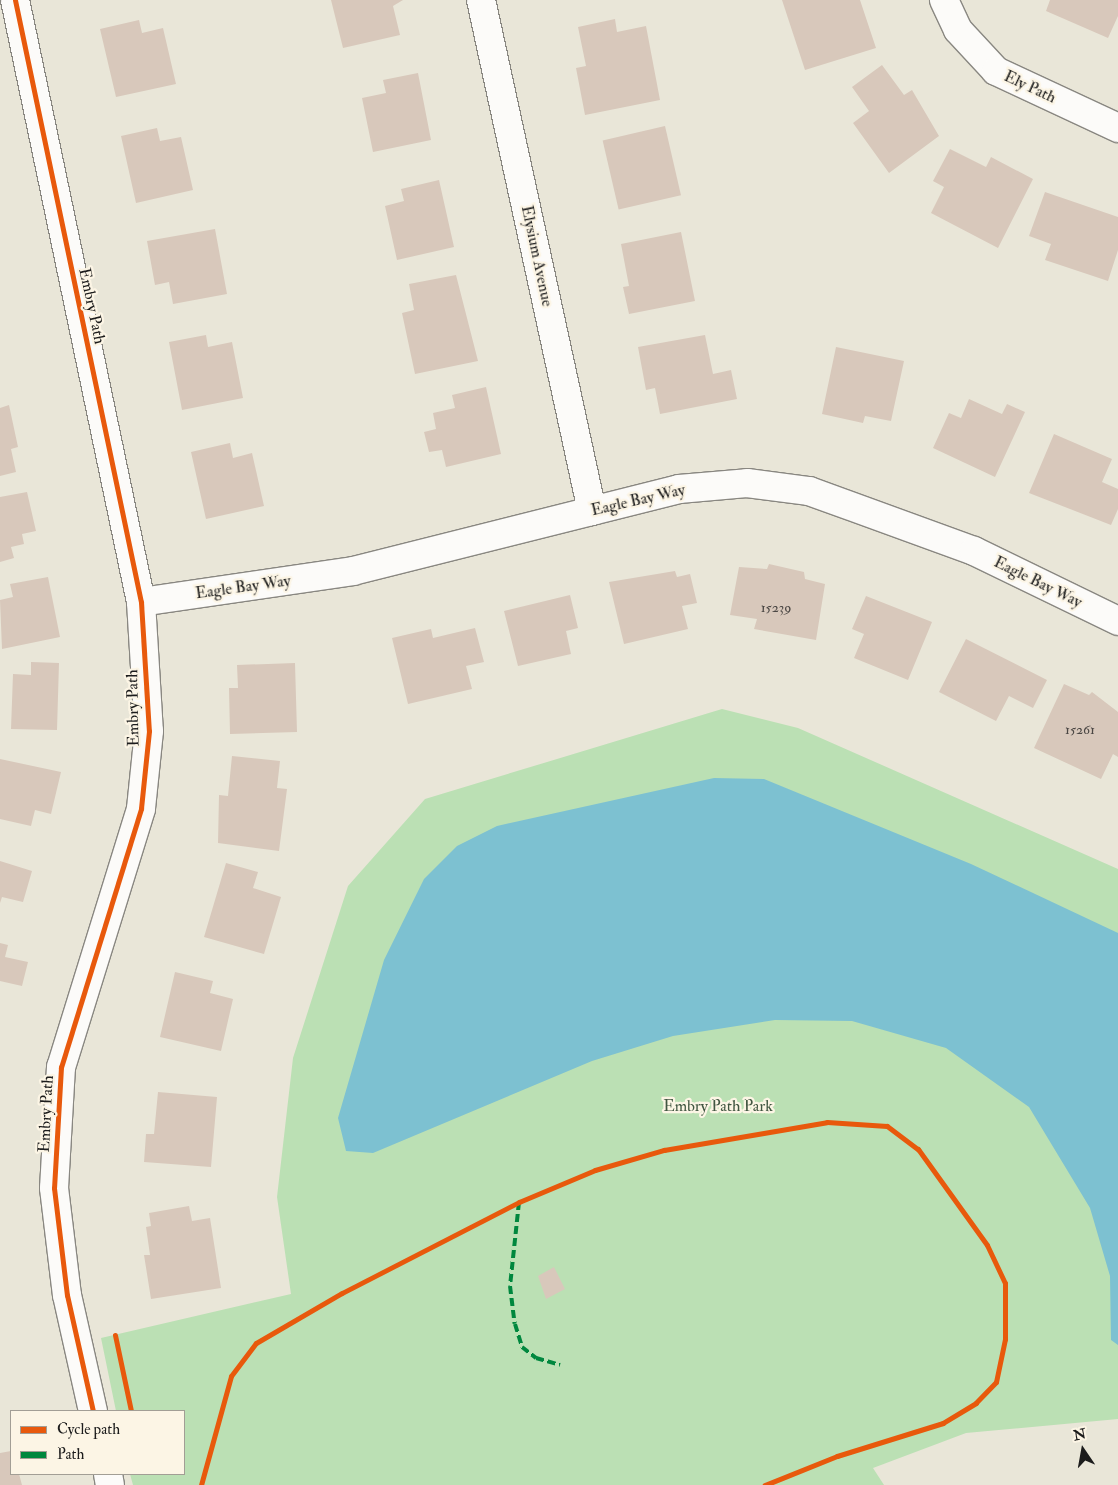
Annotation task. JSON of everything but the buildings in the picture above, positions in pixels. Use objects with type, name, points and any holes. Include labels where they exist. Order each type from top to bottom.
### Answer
[{"type":"street","name":"Embry Path","points":[[15,0],[141,602],[149,731],[141,809],[108,907],[61,1067],[54,1188],[67,1295],[94,1410]]},
{"type":"street","name":"Elysium Avenue","points":[[481,0],[592,511]]},
{"type":"street","name":"Ely Path","points":[[944,0],[958,30],[996,70],[1118,128]]},
{"type":"street","name":"Eagle Bay Way","points":[[141,602],[353,571],[679,489],[737,484],[809,491],[974,551],[1118,621]]},
{"type":"green space","name":"Embry Path Park","points":[[722,709],[798,728],[1118,869],[1118,1419],[966,1433],[873,1468],[884,1485],[133,1485],[130,1475],[185,1475],[185,1410],[116,1410],[101,1338],[291,1294],[277,1197],[293,1058],[348,886],[425,799]]},
{"type":"water","points":[[714,778],[764,779],[971,864],[1118,933],[1118,1345],[1111,1340],[1110,1276],[1090,1208],[1029,1107],[946,1048],[852,1021],[775,1020],[673,1036],[592,1061],[373,1153],[346,1151],[338,1118],[384,960],[424,879],[457,846],[497,826]]},
{"type":"marked path","points":[[519,1202],[510,1286],[515,1324],[522,1347],[536,1358],[560,1365]]},
{"type":"cycle path","points":[[15,0],[141,602],[149,731],[141,809],[61,1067],[54,1188],[67,1295],[93,1410]]},
{"type":"cycle path","points":[[201,1485],[231,1376],[256,1343],[342,1293],[519,1202],[595,1170],[664,1150],[827,1122],[887,1126],[918,1149],[987,1245],[1005,1283],[1005,1339],[996,1382],[976,1403],[943,1423],[837,1456],[765,1485]]},
{"type":"cycle path","points":[[115,1335],[131,1410]]}]
